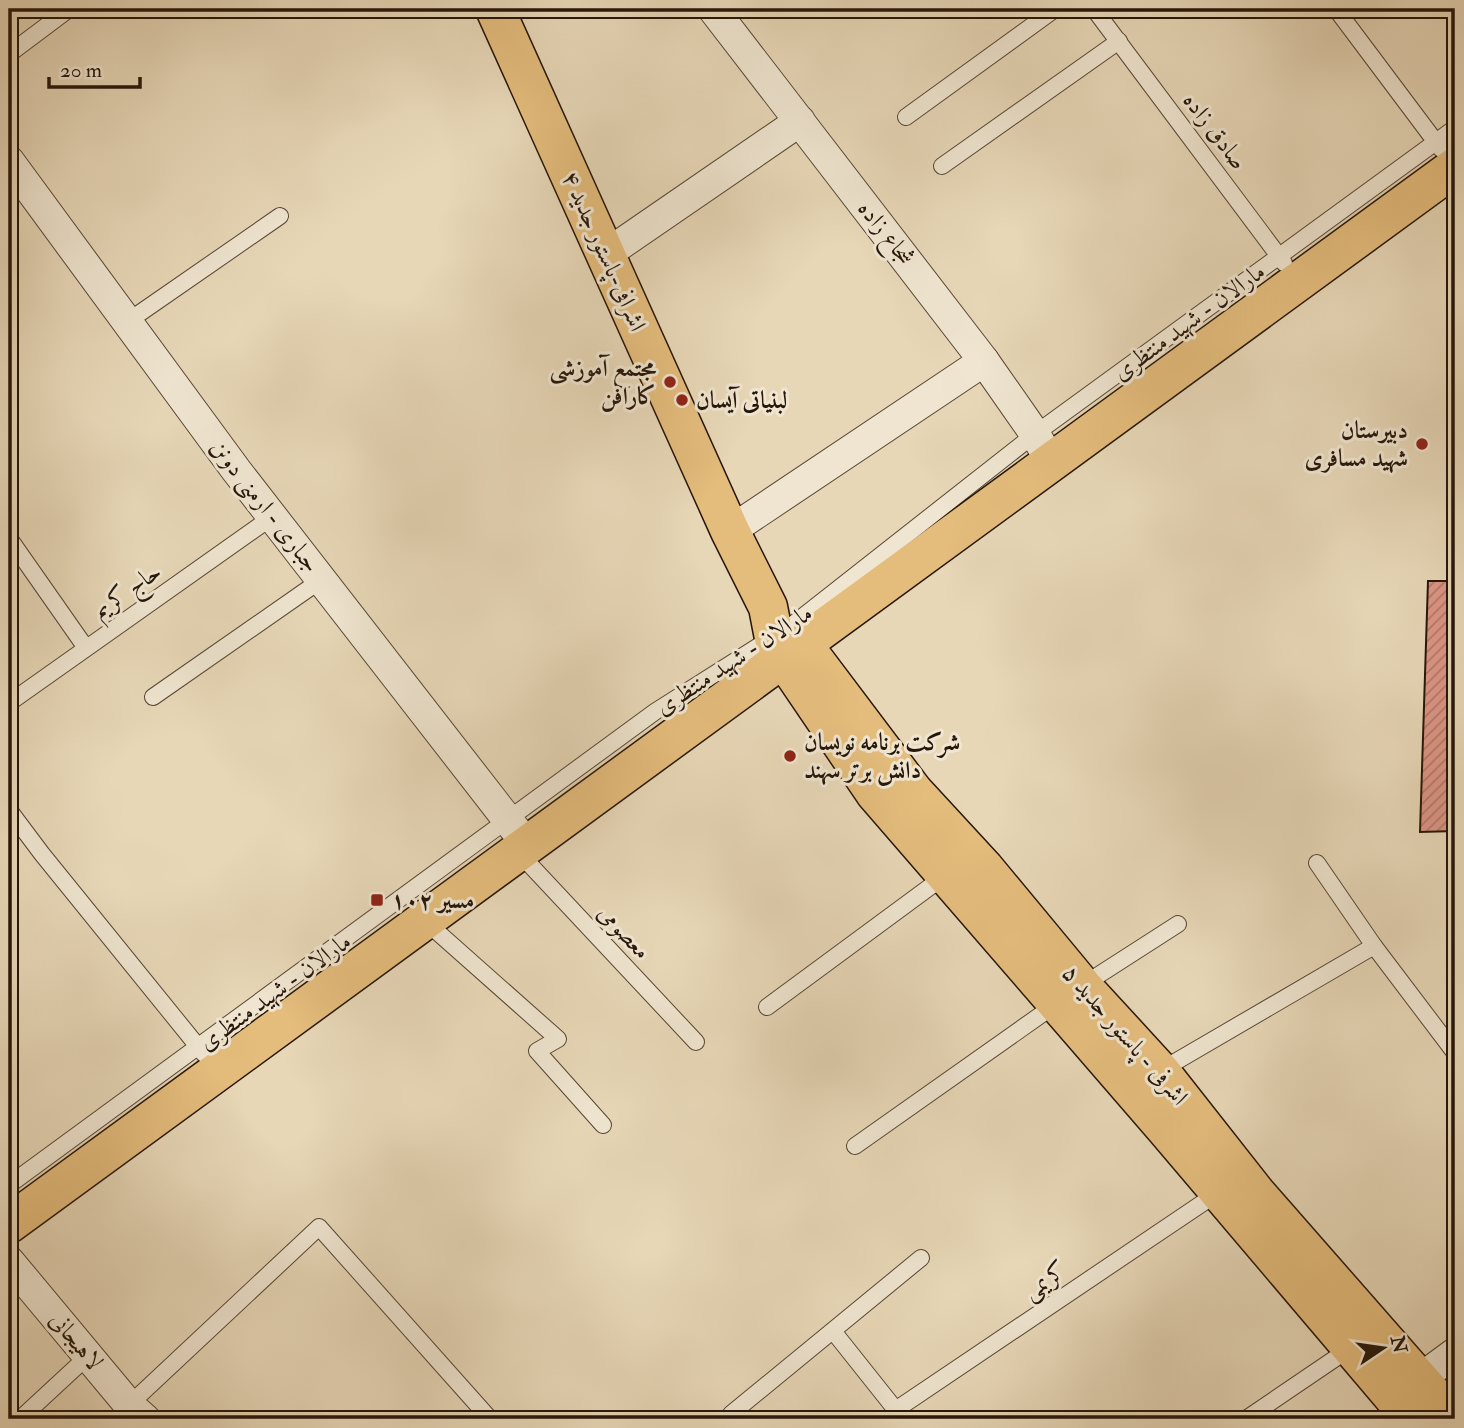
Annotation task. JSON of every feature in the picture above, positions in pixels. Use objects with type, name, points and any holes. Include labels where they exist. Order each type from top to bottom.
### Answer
[{"type":"main road","name":"اشرافی-پاستور جدید ۴","points":[[495,9],[730,530],[784,635]]},
{"type":"main road","name":"مارالان - شهید منتظری","points":[[9,1224],[209,1060],[425,921],[518,839],[784,635],[1445,155]]},
{"type":"main road","name":"اشرفی - پاستور جدید ۵","points":[[784,635],[875,793],[946,875],[1069,994],[1144,1078],[1256,1193],[1408,1399]]},
{"type":"main road","name":"اشرفی - پاستور جدید ۵","points":[[784,635],[914,792],[985,869],[1069,994]]},
{"type":"main road","name":"اشرفی - پاستور جدید ۵","points":[[1144,1078],[1219,1192],[1352,1348],[1408,1399],[1454,1419]]},
{"type":"street","name":"شجاع زاده","points":[[713,9],[984,361],[1043,448]]},
{"type":"street","points":[[605,255],[800,121]]},
{"type":"street","name":"جباری - ارمنی دونن","points":[[9,161],[272,517],[518,839]]},
{"type":"street","points":[[730,530],[984,361]]},
{"type":"street","name":"لاهیجانی","points":[[9,1261],[137,1412]]},
{"type":"street","points":[[1408,1399],[1455,1353]]},
{"type":"lane","points":[[9,54],[69,9]]},
{"type":"lane","points":[[906,117],[1055,9]]},
{"type":"lane","name":"صادق زاده","points":[[1094,9],[1288,270]]},
{"type":"lane","points":[[1336,9],[1445,155]]},
{"type":"lane","points":[[942,166],[1119,41]]},
{"type":"lane","name":"مارالان - شهید منتظری","points":[[1445,155],[1455,128]]},
{"type":"lane","points":[[127,322],[280,216]]},
{"type":"lane","name":"حاج کریم","points":[[9,702],[272,517]]},
{"type":"lane","points":[[9,538],[86,648]]},
{"type":"lane","points":[[153,697],[321,580]]},
{"type":"lane","points":[[9,810],[41,855],[209,1060]]},
{"type":"lane","name":"مارالان - شهید منتظری","points":[[9,1185],[209,1060],[518,839]]},
{"type":"lane","name":"معصومی","points":[[518,839],[696,1042]]},
{"type":"lane","points":[[1317,863],[1374,946],[1455,1053]]},
{"type":"lane","points":[[767,1007],[946,875]]},
{"type":"lane","points":[[425,921],[558,1039],[537,1051],[603,1125]]},
{"type":"lane","points":[[855,1146],[1069,994],[1178,924]]},
{"type":"lane","points":[[1144,1078],[1374,946]]},
{"type":"lane","name":"کریمی","points":[[833,1331],[900,1414],[1219,1192]]},
{"type":"lane","points":[[137,1412],[319,1227],[490,1419]]},
{"type":"lane","points":[[731,1414],[921,1258]]},
{"type":"lane","points":[[1246,1419],[1352,1348]]},
{"type":"lane","points":[[20,1419],[88,1356]]},
{"type":"building","points":[[1428,581],[1455,581],[1455,831],[1420,832]]},
{"type":"place","name":"مجتمع آموزشی کارافن","points":[[670,382]]},
{"type":"place","name":"لبنیاتی آیسان","points":[[682,400]]},
{"type":"place","name":"دبیرستان شهید مسافری","points":[[1422,444]]},
{"type":"place","name":"شرکت برنامه نویسان دانش برتر سهند","points":[[790,756]]},
{"type":"place","name":"مسیر ۱۰۲","points":[[377,900]]}]
